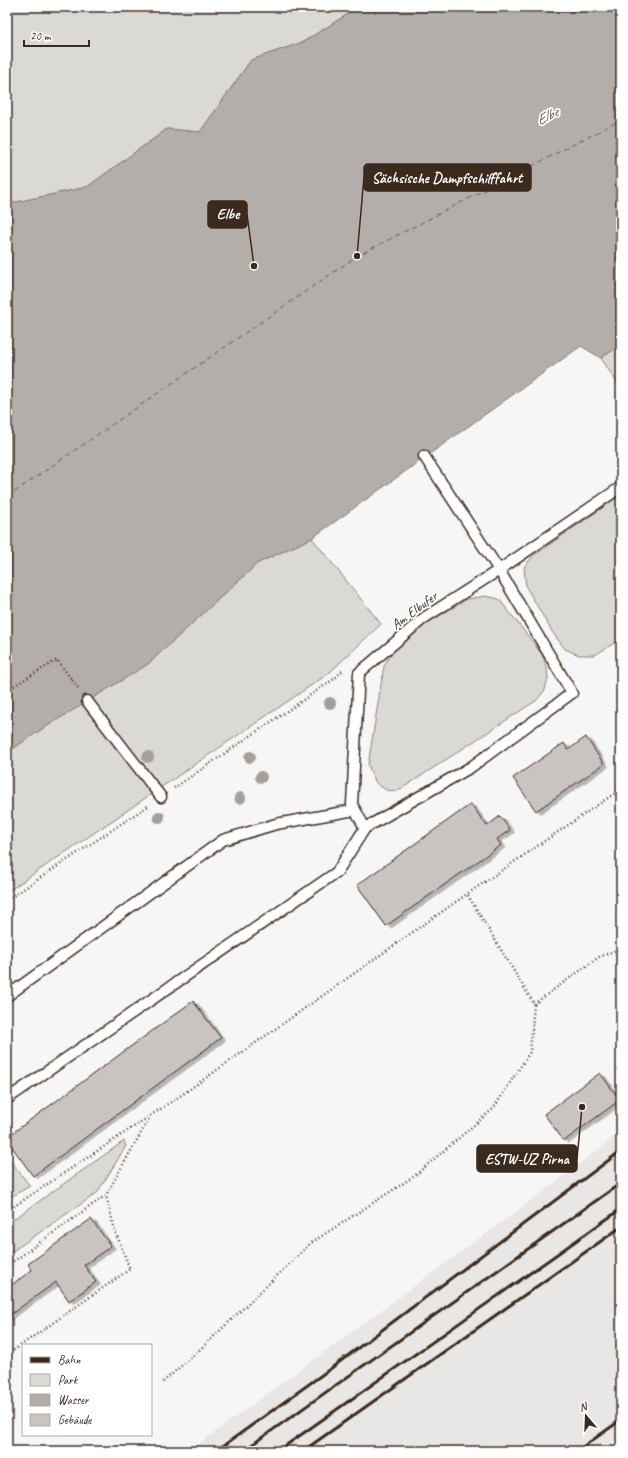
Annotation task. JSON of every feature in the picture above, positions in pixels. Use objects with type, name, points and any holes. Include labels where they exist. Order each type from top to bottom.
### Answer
[{"type":"lane","points":[[7,1099],[337,872],[365,828],[472,767],[572,693],[499,570],[424,456]]},
{"type":"lane","name":"Am Elbufer","points":[[365,828],[352,804],[359,673],[424,618],[499,570],[621,487]]},
{"type":"lane","points":[[87,701],[161,797]]},
{"type":"lane","points":[[7,996],[223,840],[276,824],[355,810]]},
{"type":"path","points":[[7,690],[57,660],[87,701]]},
{"type":"path","points":[[7,900],[334,679],[344,669]]},
{"type":"path","points":[[7,1212],[150,1117],[467,894],[621,789]]},
{"type":"path","points":[[162,1382],[206,1344],[311,1243],[413,1178],[493,1109],[530,1052],[534,1004],[467,894]]},
{"type":"path","points":[[534,1004],[600,957],[621,948]]},
{"type":"path","points":[[7,1266],[106,1195],[150,1117]]},
{"type":"path","points":[[23,1344],[130,1269],[115,1231],[106,1195]]},
{"type":"path","points":[[7,1355],[22,1345]]},
{"type":"shaded area","points":[[621,1132],[621,1436],[601,1451],[189,1451],[533,1199]]},
{"type":"green space","points":[[7,7],[359,7],[303,42],[251,60],[200,132],[167,129],[87,187],[7,204]]},
{"type":"green space","points":[[621,345],[621,389],[601,358]]},
{"type":"green space","points":[[621,495],[621,639],[595,655],[579,655],[565,649],[553,633],[526,587],[524,567],[533,556]]},
{"type":"green space","points":[[312,538],[381,624],[328,674],[7,892],[7,753],[39,731],[148,664],[258,563]]},
{"type":"green space","points":[[486,596],[499,599],[542,654],[547,668],[548,678],[545,690],[537,700],[398,791],[386,790],[376,783],[368,765],[384,666],[391,653],[426,624],[467,599]]},
{"type":"green space","points":[[124,1141],[126,1146],[97,1193],[7,1255],[7,1224]]},
{"type":"green space","points":[[7,1156],[30,1186],[7,1199]]},
{"type":"water","points":[[359,7],[621,7],[621,345],[601,358],[581,346],[312,538],[258,563],[148,664],[39,731],[7,753],[7,204],[87,187],[167,129],[200,132],[251,60],[303,42]]},
{"type":"building","points":[[586,737],[604,764],[536,811],[513,778],[564,743],[568,750]]},
{"type":"building","points":[[471,804],[487,826],[500,816],[510,830],[497,839],[501,845],[386,926],[357,885]]},
{"type":"building","points":[[193,1001],[221,1038],[33,1176],[7,1140],[7,1137]]},
{"type":"building","points":[[600,1073],[620,1100],[564,1141],[544,1114]]},
{"type":"building","points":[[91,1219],[111,1246],[84,1265],[96,1282],[69,1301],[56,1282],[7,1317],[7,1282],[10,1286],[32,1270],[28,1264]]},
{"type":"ferry route","points":[[7,497],[357,256],[621,120]]},
{"type":"railway","points":[[216,1451],[330,1369],[621,1151]]},
{"type":"railway","points":[[243,1451],[621,1183]]},
{"type":"railway","points":[[278,1451],[621,1209]]},
{"type":"railway","points":[[303,1451],[621,1227]]},
{"type":"railway","points":[[577,1451],[621,1420]]},
{"type":"place","name":"Sächsische Dampfschifffahrt","points":[[357,256]]},
{"type":"place","name":"Elbe","points":[[254,266]]},
{"type":"place","name":"ESTW-UZ Pirna","points":[[582,1107]]}]
